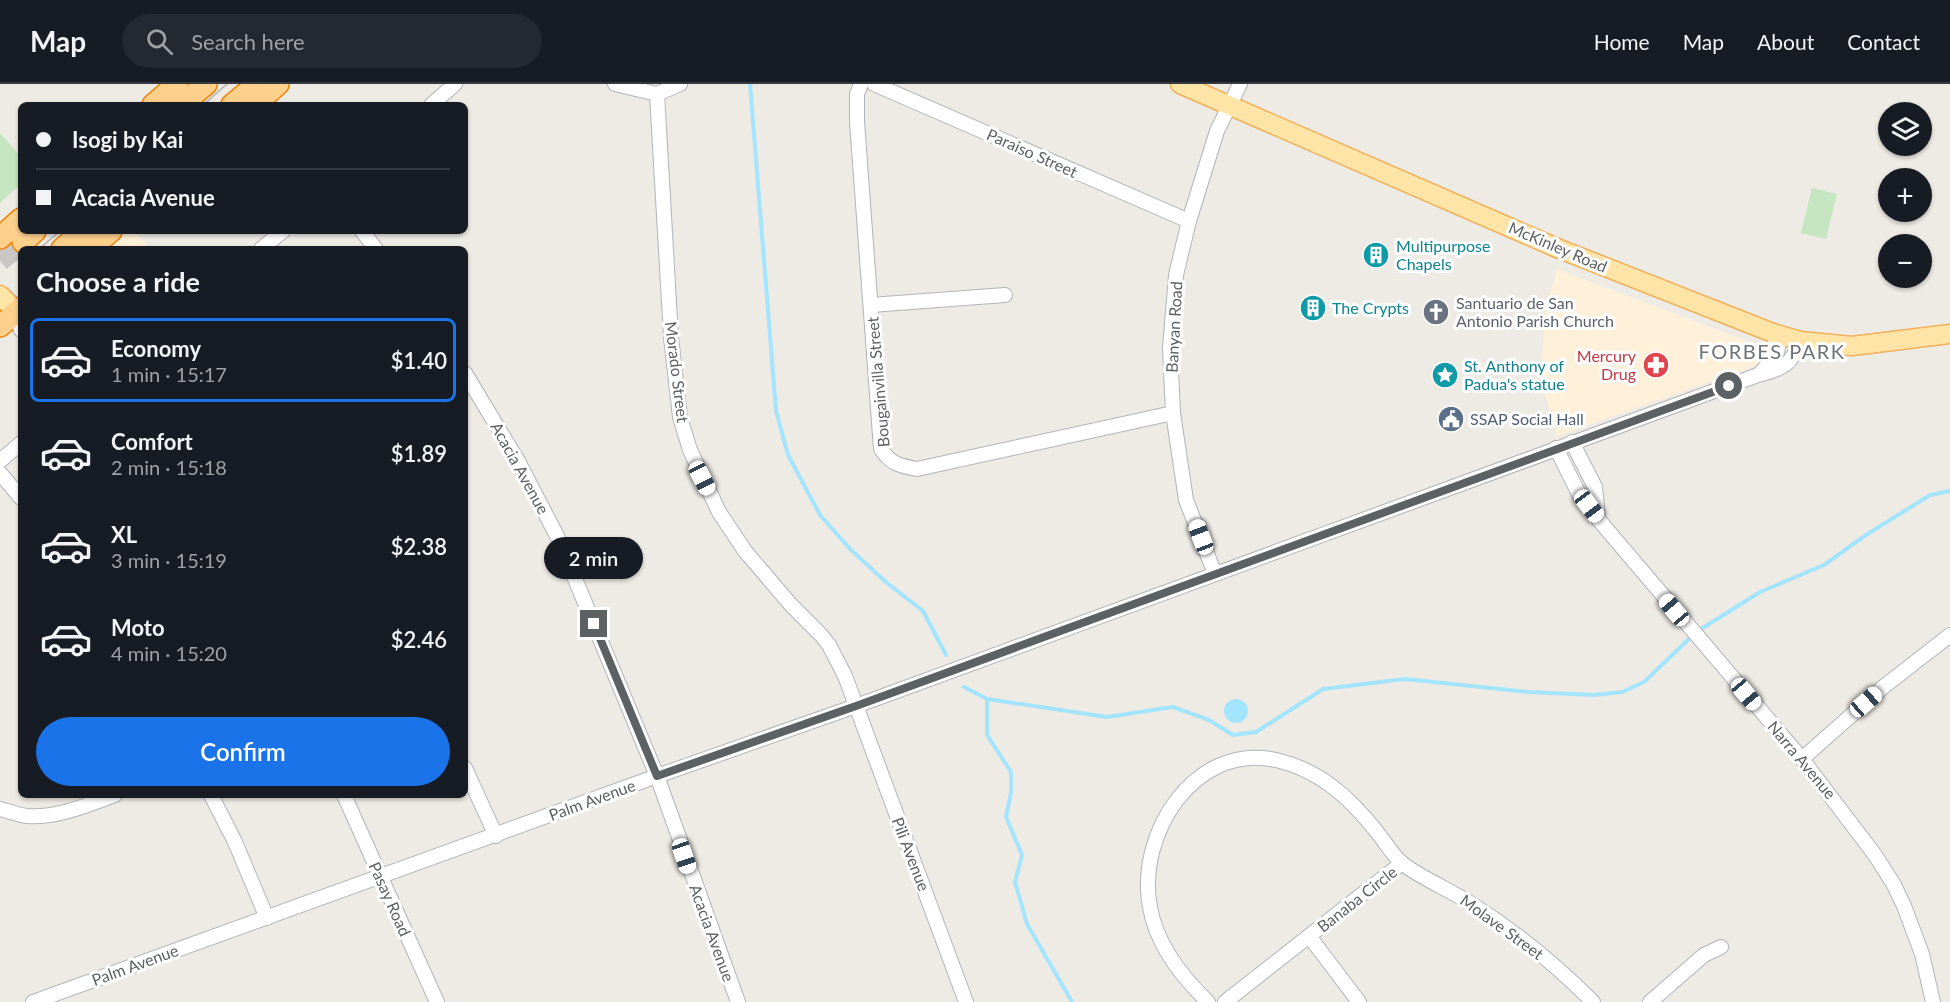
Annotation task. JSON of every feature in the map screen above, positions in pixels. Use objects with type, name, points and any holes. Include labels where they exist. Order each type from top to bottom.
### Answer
[{"type":"highway","points":[[167,94],[206,84]]},
{"type":"highway","points":[[236,102],[257,84]]},
{"type":"highway","points":[[257,102],[278,84]]},
{"type":"highway","points":[[0,238],[18,222]]},
{"type":"highway","points":[[66,246],[80,234]]},
{"type":"highway","points":[[94,246],[108,234]]},
{"type":"main road","name":"McKinley Road","points":[[1180,84],[1557,248],[1773,333],[1800,341],[1852,346],[1950,334]]},
{"type":"main road","points":[[0,295],[16,318]]},
{"type":"street","points":[[434,102],[455,84]]},
{"type":"street","points":[[615,84],[657,94],[680,84]]},
{"type":"street","name":"Bougainvilla Street","points":[[861,84],[857,94],[856,122],[872,305],[881,449],[886,458],[898,466],[917,469],[1173,413]]},
{"type":"street","name":"Paraiso Street","points":[[874,84],[1189,221]]},
{"type":"street","name":"Banyan Road","points":[[1215,574],[1186,500],[1173,413],[1170,348],[1176,275],[1189,221],[1217,131],[1240,84]]},
{"type":"street","name":"Morado Street","points":[[657,94],[671,337],[680,417],[690,450],[719,512],[745,551],[829,645],[845,676],[856,706]]},
{"type":"street","points":[[265,246],[279,234]]},
{"type":"street","points":[[364,234],[374,246]]},
{"type":"street","points":[[872,305],[1005,295]]},
{"type":"street","points":[[1758,375],[1775,358],[1778,348],[1773,333]]},
{"type":"street","name":"Palm Avenue","points":[[33,1002],[856,706],[1572,442],[1773,371],[1788,364],[1796,353],[1800,341]]},
{"type":"street","name":"Acacia Avenue","points":[[468,378],[518,460],[558,538],[657,776],[738,1002]]},
{"type":"street","points":[[1572,442],[1595,487],[1598,519]]},
{"type":"street","points":[[0,461],[18,446]]},
{"type":"street","name":"Narra Avenue","points":[[1556,448],[1579,494],[1598,519],[1802,759],[1851,822],[1894,885],[1922,954],[1933,1002]]},
{"type":"street","points":[[0,473],[18,494]]},
{"type":"street","points":[[1802,759],[1882,688],[1950,635]]},
{"type":"street","name":"Pili Avenue","points":[[856,706],[966,1002]]},
{"type":"street","name":"Banaba Circle","points":[[1208,1002],[1177,966],[1159,936],[1150,908],[1149,867],[1159,831],[1184,790],[1203,774],[1249,758],[1276,760],[1310,771],[1335,788],[1358,808],[1402,863],[1225,1002]]},
{"type":"street","points":[[468,775],[496,836]]},
{"type":"street","points":[[0,809],[26,816],[42,816],[62,813],[106,798]]},
{"type":"street","points":[[213,798],[235,842],[267,918]]},
{"type":"street","name":"Pasay Road","points":[[345,798],[437,1002]]},
{"type":"street","name":"Molave Street","points":[[1402,863],[1480,910],[1540,954],[1593,1002]]},
{"type":"street","points":[[1309,936],[1359,1002]]},
{"type":"street","points":[[1650,1002],[1704,956],[1721,946]]},
{"type":"shaded area","points":[[123,234],[138,234],[148,246],[109,246]]},
{"type":"shaded area","points":[[1557,269],[1760,346],[1758,365],[1557,436],[1541,374],[1545,312]]},
{"type":"green space","points":[[0,133],[18,154],[18,187],[0,203]]},
{"type":"green space","points":[[1812,188],[1837,194],[1826,239],[1801,233]]},
{"type":"water","points":[[1236,699],[1245,702],[1248,711],[1245,720],[1236,723],[1227,720],[1224,711],[1227,702]]},
{"type":"waterway","points":[[750,84],[776,411],[788,455],[820,515],[851,550],[887,583],[923,611],[946,655]]},
{"type":"waterway","points":[[1698,631],[1760,592],[1824,565],[1866,535],[1930,495],[1950,491]]},
{"type":"waterway","points":[[964,687],[987,699],[1107,717],[1173,707],[1209,720],[1233,735],[1256,732],[1323,689],[1405,679],[1529,692],[1594,695],[1622,692],[1644,682],[1692,636]]},
{"type":"waterway","points":[[987,699],[987,735],[1011,772],[1011,792],[1006,817],[1022,855],[1015,882],[1027,924],[1072,1002]]},
{"type":"tunnel","points":[[18,246],[23,242]]},
{"type":"tunnel","points":[[0,261],[18,246]]},
{"type":"tunnel","points":[[0,309],[18,292]]},
{"type":"tram line","points":[[206,102],[227,84]]},
{"type":"tram line","points":[[42,246],[56,234]]},
{"type":"place","name":"Multipurpose Chapels","points":[[1376,255]]},
{"type":"place","name":"The Crypts","points":[[1313,308]]},
{"type":"place","name":"Santuario de San Antonio Parish Church","points":[[1436,312]]},
{"type":"place","name":"Mercury Drug","points":[[1656,365]]},
{"type":"place","name":"St. Anthony of Padua's statue","points":[[1445,375]]},
{"type":"place","name":"SSAP Social Hall","points":[[1451,419]]},
{"type":"district","name":"FORBES PARK","points":[[1772,352]]},
{"type":"route","points":[[594,624],[657,776],[856,706],[1729,386]]}]
